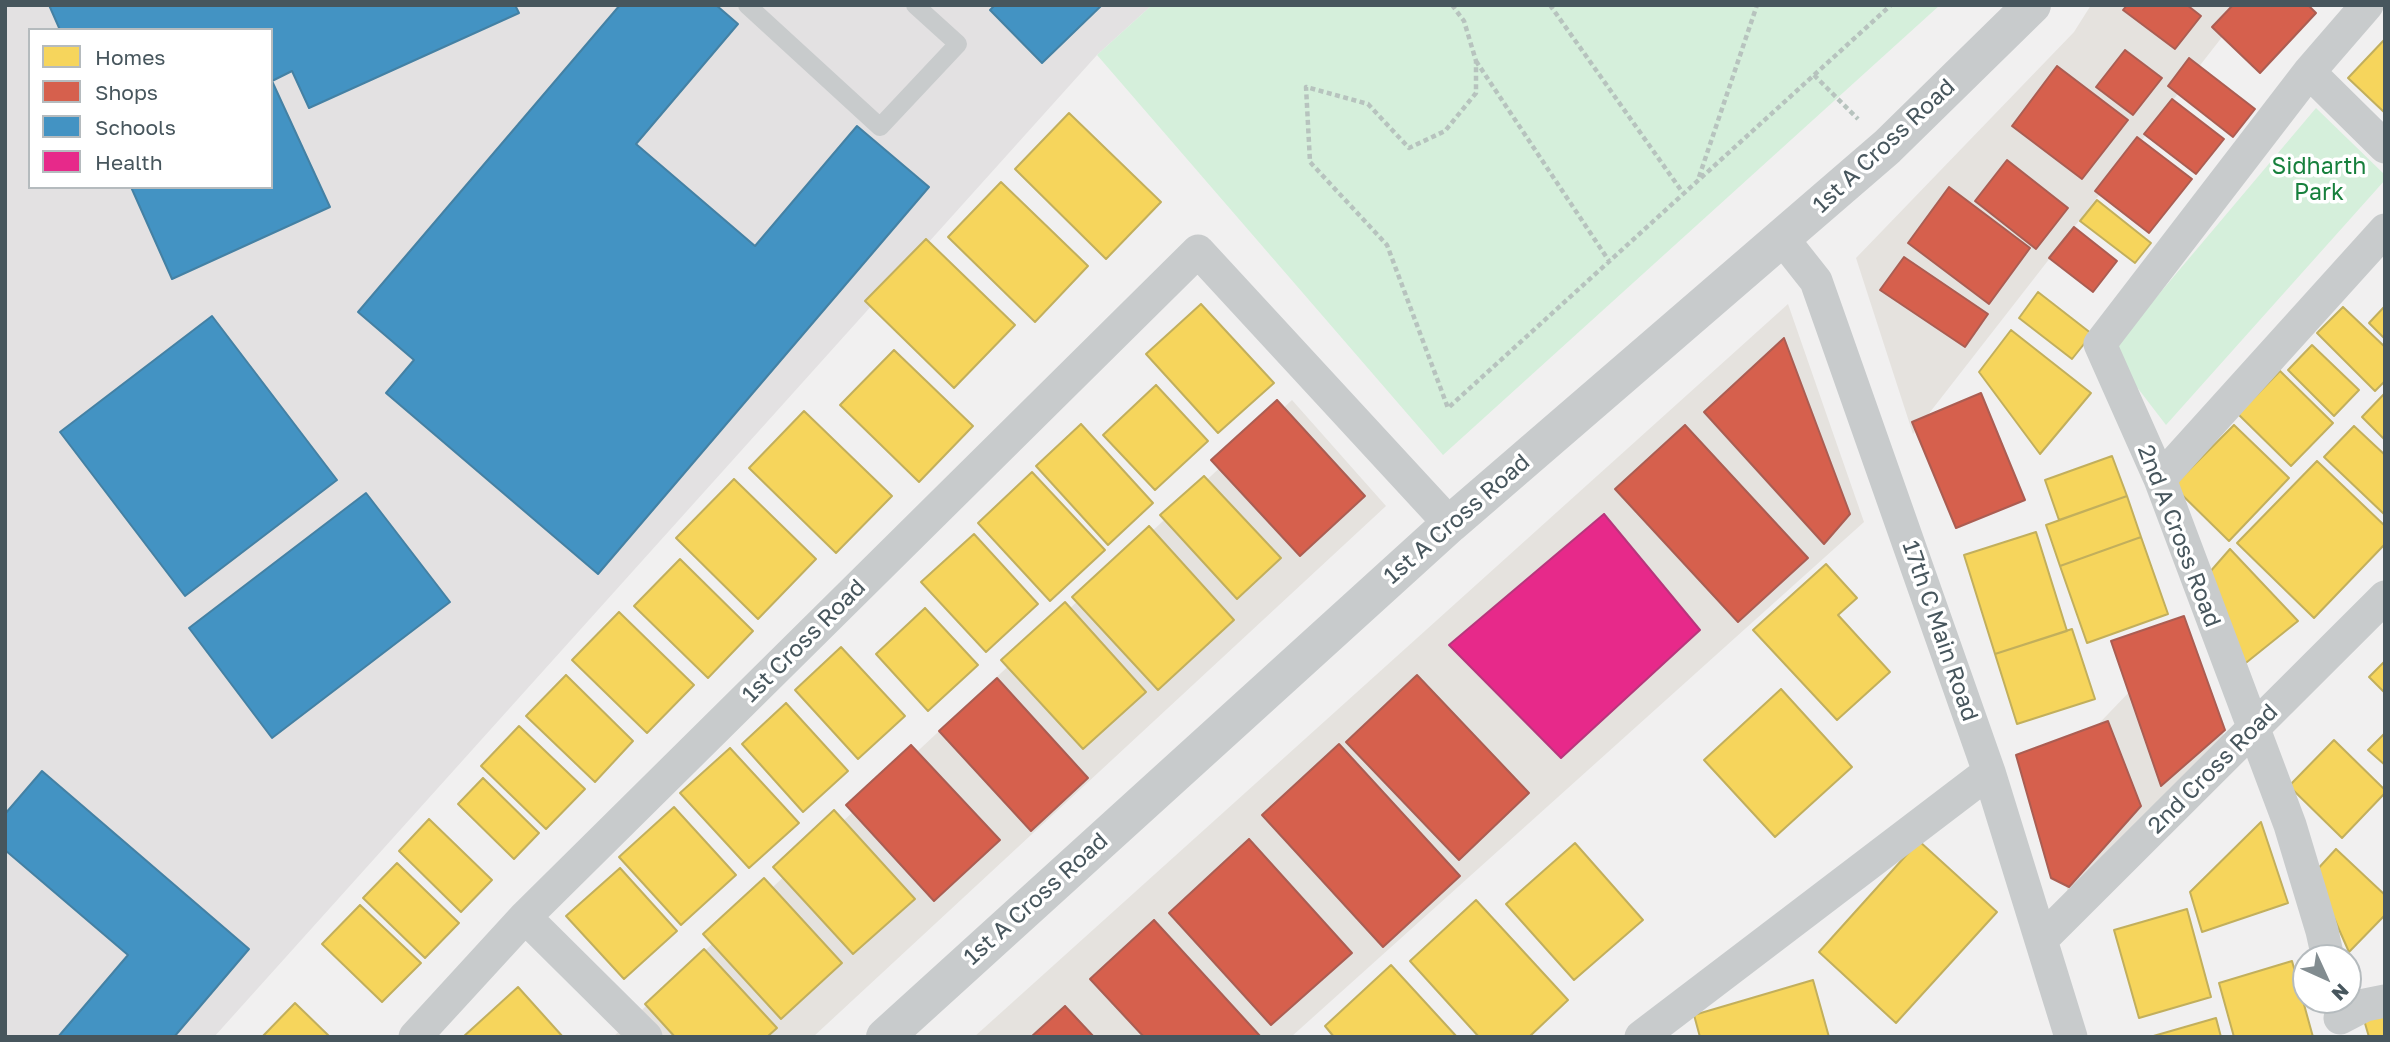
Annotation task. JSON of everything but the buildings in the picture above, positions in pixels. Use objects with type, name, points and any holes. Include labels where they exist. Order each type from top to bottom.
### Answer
[{"type":"street","name":"1st A Cross Road","points":[[885,1037],[1450,524],[1887,147],[2032,5]]},
{"type":"street","points":[[2367,5],[2309,72],[2385,147]]},
{"type":"street","name":"2nd A Cross Road","points":[[2309,72],[2100,344],[2160,479],[2290,825],[2325,944]]},
{"type":"street","points":[[2160,479],[2385,230]]},
{"type":"street","name":"17th C Main Road","points":[[1782,239],[1816,281],[1989,772],[2071,1037]]},
{"type":"street","name":"1st Cross Road","points":[[415,1037],[525,917],[1198,251],[1450,524]]},
{"type":"street","name":"2nd Cross Road","points":[[2041,940],[2385,597]]},
{"type":"street","points":[[1641,1037],[1989,772]]},
{"type":"street","points":[[525,917],[646,1037]]},
{"type":"lane","points":[[747,5],[880,127],[958,44],[915,5]]},
{"type":"path","points":[[1452,5],[1464,21],[1476,61],[1476,93],[1445,131],[1409,148],[1368,104],[1306,87],[1310,162],[1387,245],[1448,408],[1891,5]]},
{"type":"path","points":[[1550,5],[1683,193]]},
{"type":"path","points":[[1698,180],[1757,5]]},
{"type":"path","points":[[1476,61],[1609,261]]},
{"type":"path","points":[[1814,75],[1887,147]]},
{"type":"shaded area","points":[[5,5],[1152,5],[1097,55],[214,1037],[5,1037]]},
{"type":"shaded area","points":[[2091,5],[2247,5],[1913,434],[1856,258],[2074,32]]},
{"type":"shaded area","points":[[1788,304],[1864,522],[1291,1037],[974,1037]]},
{"type":"shaded area","points":[[1292,400],[1386,506],[813,1037],[613,1037]]},
{"type":"shaded area","points":[[2185,634],[2225,738],[2069,895],[2034,791]]},
{"type":"green space","points":[[1152,5],[1940,5],[1443,455],[1097,55]]},
{"type":"green space","name":"Sidharth Park","points":[[2316,108],[2385,175],[2385,180],[2166,425],[2110,352]]}]
